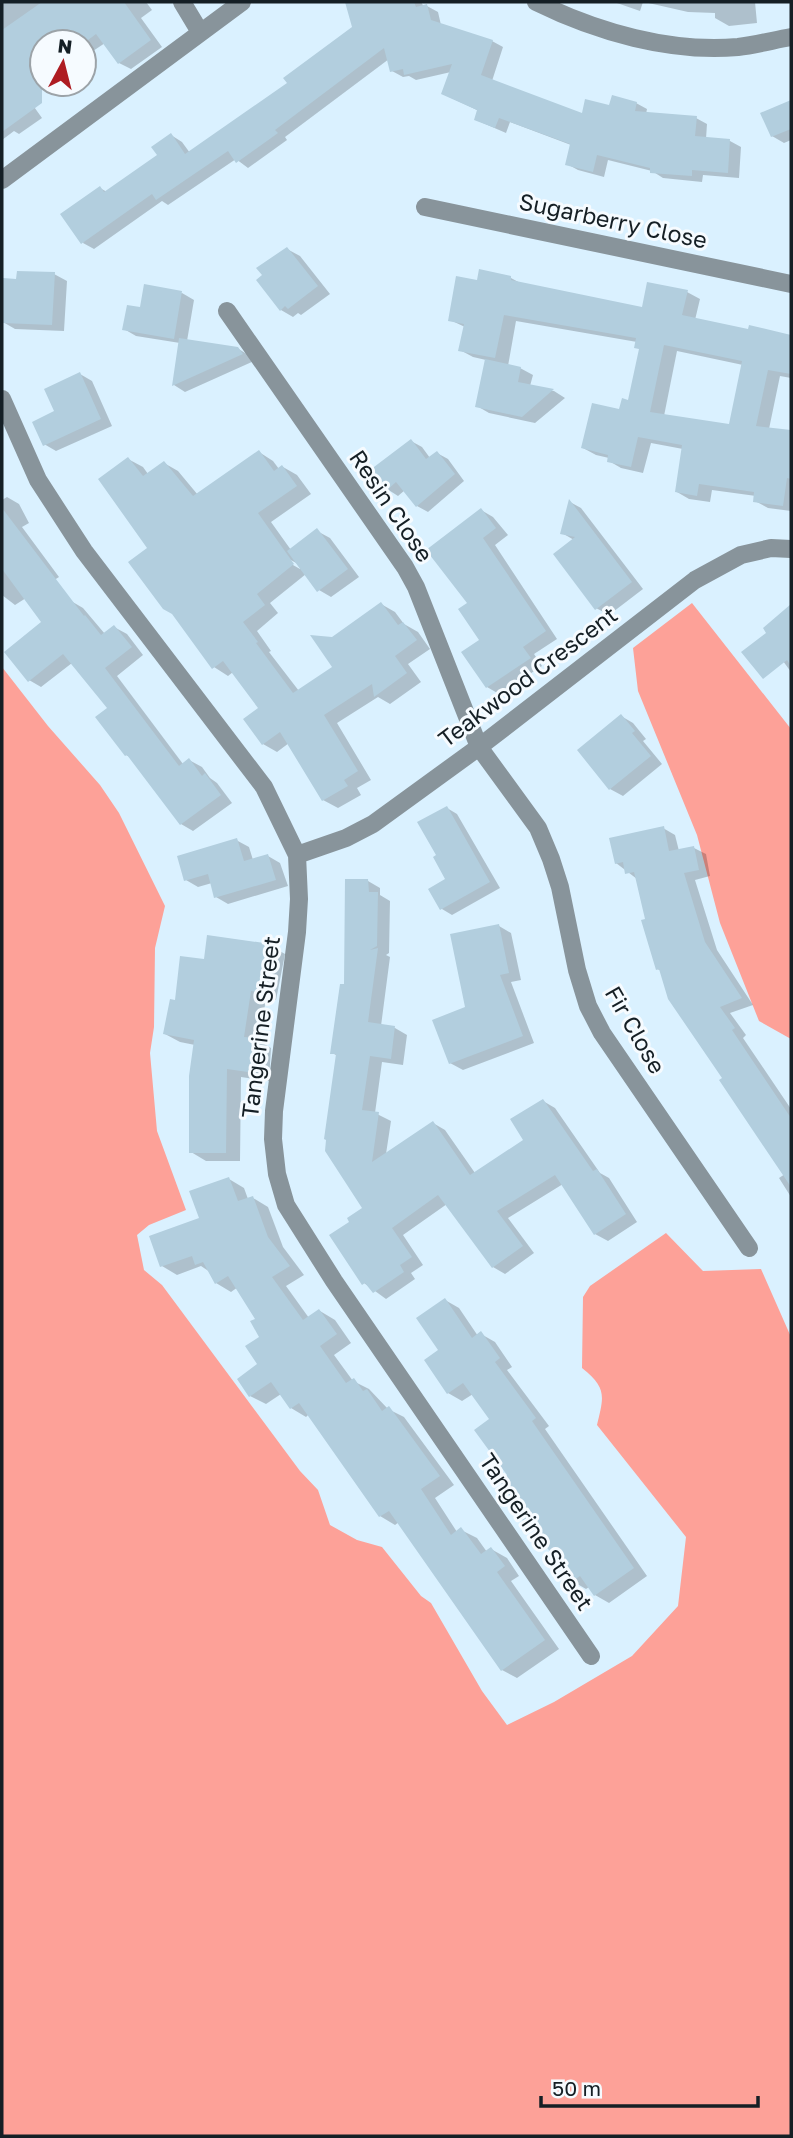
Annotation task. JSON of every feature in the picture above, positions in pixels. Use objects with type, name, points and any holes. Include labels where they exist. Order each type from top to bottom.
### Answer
[{"type":"street","points":[[182,2],[201,32]]},
{"type":"street","points":[[2,180],[242,2]]},
{"type":"street","points":[[536,2],[580,21],[615,32],[681,46],[738,47],[791,37]]},
{"type":"street","name":"Sugarberry Close","points":[[425,207],[791,284]]},
{"type":"street","name":"Resin Close","points":[[226,312],[405,567],[416,587],[479,747]]},
{"type":"street","name":"Tangerine Street","points":[[2,399],[38,481],[84,551],[264,788],[297,855],[297,932],[274,1111],[273,1139],[277,1174],[286,1205],[334,1281],[591,1656]]},
{"type":"street","name":"Teakwood Crescent","points":[[297,855],[346,838],[373,824],[479,747],[695,580],[741,555],[771,548],[791,549]]},
{"type":"street","name":"Fir Close","points":[[479,747],[538,828],[560,887],[588,1006],[602,1033],[749,1248]]},
{"type":"shaded area","points":[[692,603],[791,729],[791,1039],[759,1021],[720,923],[697,835],[638,691],[633,648]]},
{"type":"shaded area","points":[[2,667],[48,726],[100,785],[119,813],[165,906],[155,948],[154,1027],[150,1053],[157,1131],[186,1210],[149,1225],[137,1235],[144,1270],[162,1285],[300,1471],[318,1490],[330,1525],[357,1540],[382,1547],[421,1596],[431,1603],[482,1691],[507,1725],[554,1702],[632,1656],[678,1606],[686,1537],[597,1425],[602,1399],[600,1387],[582,1368],[583,1297],[590,1286],[666,1233],[703,1271],[761,1269],[791,1337],[791,2136],[2,2136]]},
{"type":"building","points":[[42,2],[124,2],[151,40],[118,64],[98,37],[98,28],[28,28],[28,98],[42,98],[42,103],[2,132],[2,30]]},
{"type":"building","points":[[345,2],[414,2],[416,7],[427,4],[431,20],[493,40],[481,75],[582,113],[585,99],[609,105],[612,95],[637,102],[635,111],[697,116],[695,136],[730,139],[728,173],[692,170],[692,176],[650,173],[650,168],[597,155],[593,172],[565,165],[570,144],[499,118],[495,128],[474,120],[477,110],[441,94],[452,64],[404,75],[403,69],[390,72],[384,48],[275,130],[278,133],[236,163],[228,151],[156,200],[152,194],[81,244],[60,214],[100,186],[104,192],[157,155],[151,147],[171,133],[185,154],[287,83],[283,78],[352,27]]},
{"type":"building","points":[[791,100],[791,129],[771,137],[760,113]]},
{"type":"building","points":[[287,247],[318,286],[288,309],[285,306],[280,311],[256,280],[262,275],[256,268]]},
{"type":"building","points":[[479,269],[511,276],[511,280],[642,307],[647,282],[688,290],[682,315],[748,329],[749,325],[791,335],[791,374],[768,370],[756,426],[791,430],[791,479],[787,478],[783,506],[753,502],[754,492],[699,484],[697,496],[675,492],[682,445],[638,437],[631,467],[607,462],[608,455],[581,448],[592,403],[619,409],[622,398],[628,400],[639,349],[634,348],[636,338],[504,315],[495,358],[458,351],[464,324],[448,321],[456,276],[477,280]],"holes":[[[664,345],[742,361],[729,424],[650,412]]]},
{"type":"building","points":[[17,271],[55,272],[52,325],[2,323],[3,278],[16,279]]},
{"type":"building","points":[[144,284],[182,291],[174,339],[122,330],[127,305],[140,307]]},
{"type":"building","points":[[179,338],[238,347],[243,354],[172,386]]},
{"type":"building","points":[[485,359],[521,367],[518,382],[554,389],[522,417],[475,407]]},
{"type":"building","points":[[80,372],[101,419],[43,446],[32,422],[54,411],[44,389]]},
{"type":"building","points":[[411,439],[426,459],[437,451],[455,474],[416,507],[396,482],[386,491],[370,470]]},
{"type":"building","points":[[259,450],[274,471],[282,465],[297,486],[258,513],[294,564],[257,594],[265,605],[243,622],[293,693],[332,667],[310,635],[332,637],[381,602],[398,625],[403,622],[417,640],[395,656],[407,673],[374,697],[372,684],[324,715],[358,771],[344,780],[348,786],[322,801],[280,732],[262,745],[243,719],[258,708],[223,661],[212,669],[172,614],[163,609],[128,562],[147,548],[98,479],[128,457],[143,476],[164,461],[193,496]]},
{"type":"building","points":[[569,499],[632,582],[595,610],[553,554],[575,537],[560,534]]},
{"type":"building","points":[[2,508],[101,635],[114,625],[132,647],[105,668],[179,766],[189,758],[202,776],[205,773],[221,795],[180,825],[95,717],[107,708],[63,654],[28,682],[4,652],[41,622],[2,569]]},
{"type":"building","points":[[481,508],[496,528],[483,538],[546,631],[523,647],[531,658],[486,688],[461,652],[479,640],[458,609],[467,603],[426,550]]},
{"type":"building","points":[[317,528],[348,569],[317,592],[287,551]]},
{"type":"building","points":[[791,604],[791,666],[787,660],[763,679],[741,652],[766,633],[763,628]]},
{"type":"building","points":[[621,714],[651,756],[609,790],[577,750]]},
{"type":"building","points":[[447,806],[490,882],[440,910],[428,889],[445,879],[433,857],[436,855],[417,822]]},
{"type":"building","points":[[664,826],[669,851],[694,846],[699,870],[684,873],[705,942],[742,998],[720,1007],[735,1028],[732,1030],[791,1118],[791,1187],[668,999],[641,920],[645,919],[634,872],[625,874],[623,862],[615,864],[609,838]]},
{"type":"building","points":[[237,838],[244,861],[268,854],[276,880],[214,898],[208,874],[184,881],[177,856]]},
{"type":"building","points":[[345,879],[368,879],[369,892],[378,892],[377,946],[370,950],[378,948],[368,1022],[395,1026],[391,1059],[370,1056],[362,1110],[379,1112],[372,1162],[433,1121],[470,1175],[523,1140],[510,1119],[543,1099],[593,1171],[597,1169],[626,1214],[594,1235],[555,1175],[497,1211],[523,1246],[492,1268],[438,1195],[392,1228],[412,1257],[400,1265],[404,1272],[373,1293],[365,1283],[362,1285],[329,1235],[349,1222],[347,1218],[362,1208],[325,1151],[324,1139],[336,1054],[330,1054],[340,984],[344,984]]},
{"type":"building","points":[[499,924],[509,973],[500,975],[523,1036],[449,1064],[432,1020],[465,1007],[450,934]]},
{"type":"building","points":[[207,935],[271,944],[261,992],[251,991],[244,1037],[257,1038],[255,1073],[227,1069],[226,1153],[189,1153],[189,1076],[194,1040],[163,1034],[170,999],[175,1000],[180,956],[204,959]]},
{"type":"building","points":[[229,1177],[238,1201],[253,1196],[268,1237],[290,1266],[272,1277],[303,1320],[319,1309],[337,1334],[320,1346],[346,1383],[354,1378],[363,1391],[367,1389],[382,1411],[389,1406],[440,1476],[421,1489],[451,1535],[461,1527],[481,1554],[491,1547],[505,1566],[497,1572],[545,1640],[501,1671],[389,1511],[379,1517],[299,1403],[290,1409],[271,1382],[249,1397],[237,1379],[257,1364],[245,1346],[259,1337],[250,1321],[255,1319],[228,1276],[215,1284],[203,1262],[195,1265],[192,1256],[160,1267],[149,1236],[199,1218],[189,1191]]},
{"type":"building","points":[[445,1298],[472,1338],[481,1331],[500,1358],[495,1362],[536,1418],[532,1421],[634,1568],[594,1596],[580,1576],[571,1582],[532,1526],[528,1528],[512,1506],[515,1504],[499,1481],[507,1475],[474,1430],[489,1419],[463,1383],[447,1394],[424,1360],[438,1350],[416,1318]]}]
